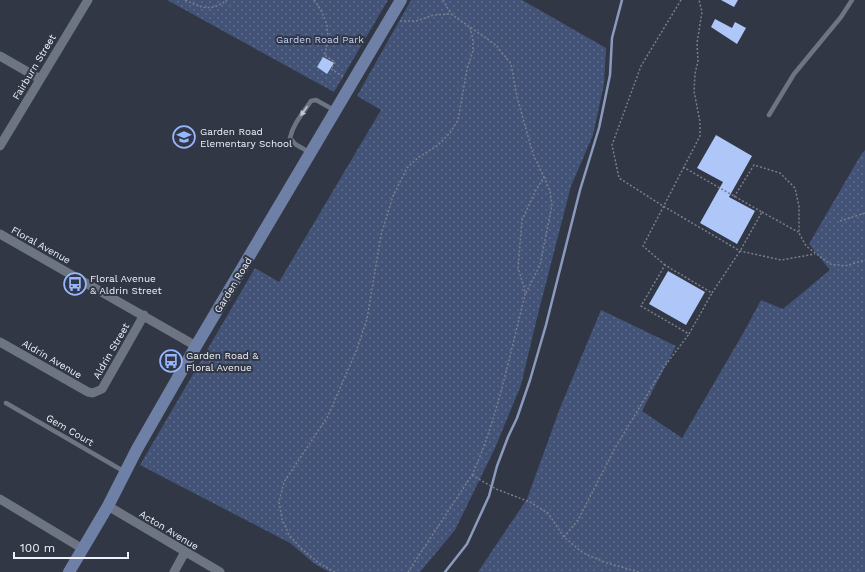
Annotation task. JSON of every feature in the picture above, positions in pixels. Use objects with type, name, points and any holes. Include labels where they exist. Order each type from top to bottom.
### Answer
[{"type":"street","name":"Fairburn Street","points":[[0,146],[88,0]]},
{"type":"street","name":"Garden Road","points":[[69,572],[108,506],[125,472],[196,346],[401,0]]},
{"type":"street","points":[[0,56],[40,79]]},
{"type":"street","name":"Floral Avenue","points":[[0,234],[196,346]]},
{"type":"street","name":"Aldrin Street","points":[[93,393],[102,389],[144,315]]},
{"type":"street","name":"Aldrin Avenue","points":[[0,342],[82,389],[93,393]]},
{"type":"street","points":[[0,499],[83,549]]},
{"type":"street","name":"Acton Avenue","points":[[108,506],[220,572]]},
{"type":"street","points":[[174,572],[185,552]]},
{"type":"lane","points":[[769,115],[794,74],[852,0]]},
{"type":"lane","points":[[311,153],[295,144],[290,138],[291,132],[298,120],[311,101],[316,100],[336,111]]},
{"type":"lane","name":"Gem Court","points":[[6,403],[125,472]]},
{"type":"path","points":[[185,0],[201,8],[206,8],[220,5],[227,0]]},
{"type":"path","points":[[314,0],[320,7],[328,26],[328,43],[324,56],[335,62],[331,69],[353,82]]},
{"type":"path","points":[[443,0],[451,14]]},
{"type":"path","points":[[681,0],[641,66],[612,146],[619,178],[663,206],[740,251],[781,260],[815,254]]},
{"type":"path","points":[[699,0],[702,12],[697,43],[698,61],[695,74],[694,91],[700,122],[700,136],[643,246],[665,265],[712,293]]},
{"type":"path","points":[[390,18],[402,21],[416,21],[434,15],[451,14],[461,19],[496,45],[511,64],[517,97],[533,154],[550,191],[552,205],[540,265],[525,295],[496,408],[479,460],[472,475],[408,572]]},
{"type":"path","points":[[336,572],[320,564],[302,550],[288,535],[282,520],[279,502],[284,482],[328,416],[357,349],[367,319],[381,236],[393,196],[407,168],[419,157],[437,146],[450,133],[458,120],[467,69],[473,51],[473,40],[470,27]]},
{"type":"path","points":[[734,197],[754,165],[780,173],[795,188],[799,206],[799,233],[806,246],[830,264],[845,266],[865,260]]},
{"type":"path","points":[[683,167],[799,233]]},
{"type":"path","points":[[525,295],[518,268],[522,220],[536,190],[544,177]]},
{"type":"path","points":[[564,538],[578,520],[615,448],[664,367],[688,334],[712,293],[740,251],[762,212]]},
{"type":"path","points":[[840,221],[865,213]]},
{"type":"path","points":[[665,265],[641,306],[688,334]]},
{"type":"path","points":[[472,475],[496,489],[530,502],[548,513],[564,538],[583,553],[607,563],[639,572]]},
{"type":"green space","name":"Garden Road Park","points":[[167,0],[388,0],[334,92]]},
{"type":"green space","points":[[411,0],[522,0],[606,48],[604,84],[593,135],[571,186],[521,385],[495,448],[455,530],[420,572],[329,572],[315,564],[290,543],[140,465],[255,268],[279,282],[381,110],[357,96]]},
{"type":"green space","points":[[865,150],[865,572],[478,572],[527,499],[560,408],[601,310],[676,346],[642,411],[682,438],[761,300],[783,309],[830,270],[809,244]]},
{"type":"building","points":[[721,0],[738,0],[734,7]]},
{"type":"building","points":[[715,19],[732,28],[735,22],[746,28],[737,44],[711,27]]},
{"type":"building","points":[[323,57],[334,63],[327,74],[317,67]]},
{"type":"building","points":[[716,135],[752,156],[729,197],[755,211],[737,244],[700,223],[723,182],[697,168]]},
{"type":"building","points":[[668,271],[705,292],[686,325],[649,304]]},
{"type":"waterway","points":[[445,572],[467,544],[489,496],[497,466],[517,418],[530,380],[546,325],[580,190],[599,128],[610,75],[612,38],[622,0]]},
{"type":"place","name":"Garden Road Elementary School","points":[[184,137]]},
{"type":"place","name":"Floral Avenue & Aldrin Street","points":[[75,284]]},
{"type":"place","name":"Garden Road & Floral Avenue","points":[[171,361]]}]
